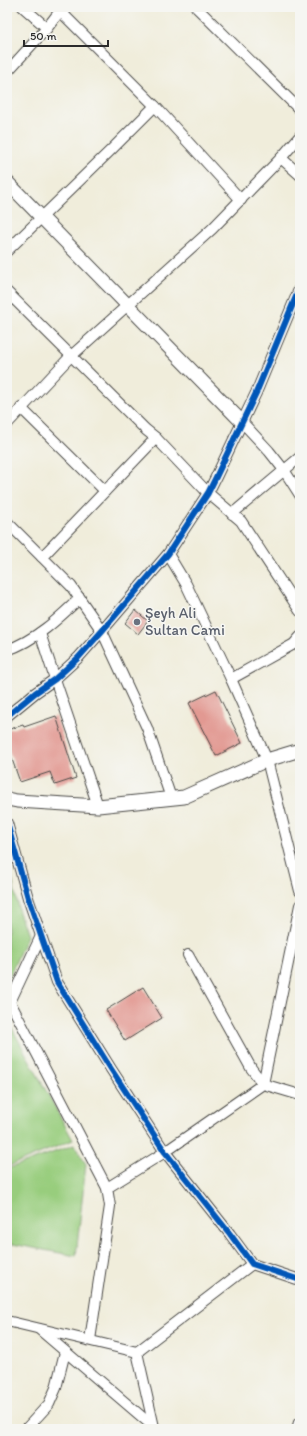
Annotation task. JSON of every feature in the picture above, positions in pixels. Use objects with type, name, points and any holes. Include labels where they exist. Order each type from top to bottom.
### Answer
[{"type":"street","points":[[23,7],[47,28]]},
{"type":"street","points":[[196,7],[300,110]]},
{"type":"street","points":[[7,72],[62,9],[155,106],[241,200]]},
{"type":"street","points":[[7,251],[155,106]]},
{"type":"street","points":[[7,424],[72,356],[212,229],[281,158],[300,136]]},
{"type":"street","points":[[281,158],[300,175]]},
{"type":"street","points":[[7,182],[242,422],[269,451],[284,470],[300,495]]},
{"type":"street","points":[[7,716],[54,680],[78,658],[168,554],[208,493],[256,393],[300,287]]},
{"type":"street","points":[[7,292],[156,438],[208,493],[241,521],[300,611]]},
{"type":"street","points":[[21,408],[105,491]]},
{"type":"street","points":[[42,557],[156,438]]},
{"type":"street","points":[[232,514],[300,456]]},
{"type":"street","points":[[7,522],[71,586],[102,631],[147,728],[171,798]]},
{"type":"street","points":[[168,554],[186,584],[267,760],[300,891]]},
{"type":"street","points":[[7,650],[40,633],[55,622],[80,598]]},
{"type":"street","points":[[40,633],[54,680],[98,806]]},
{"type":"street","points":[[231,679],[294,644],[300,637]]},
{"type":"street","points":[[7,799],[17,801],[98,806],[184,797],[267,760],[300,750]]},
{"type":"street","points":[[7,823],[28,898],[57,982],[111,1069],[166,1152],[252,1264],[300,1280]]},
{"type":"street","points":[[108,1188],[166,1152],[263,1084],[300,905]]},
{"type":"street","points":[[41,936],[10,1002],[108,1188],[110,1206],[90,1340]]},
{"type":"street","points":[[188,955],[251,1068],[263,1084],[300,1095]]},
{"type":"street","points":[[137,1352],[252,1264]]},
{"type":"street","points":[[7,1321],[137,1352]]},
{"type":"street","points":[[37,1328],[156,1428]]},
{"type":"street","points":[[26,1429],[49,1404],[56,1388],[66,1352]]},
{"type":"street","points":[[137,1352],[156,1428]]},
{"type":"street","points":[[298,1429],[300,1424]]},
{"type":"green space","points":[[7,854],[19,912],[27,936],[7,982]]},
{"type":"green space","points":[[7,1019],[73,1140],[7,1167]]},
{"type":"green space","points":[[74,1145],[86,1164],[76,1256],[7,1243],[7,1169]]},
{"type":"building","name":"Şeyh Ali Sultan Cami","points":[[135,610],[148,621],[138,634],[125,623]]},
{"type":"building","points":[[216,690],[242,743],[216,756],[189,703]]},
{"type":"building","points":[[56,716],[76,778],[55,785],[50,772],[20,782],[7,745],[7,730],[23,725],[24,727]]},
{"type":"building","points":[[143,987],[162,1018],[125,1041],[106,1010]]},
{"type":"cycle path","points":[[7,716],[55,679],[78,658],[168,554],[208,493],[216,477],[256,393],[300,287]]},
{"type":"cycle path","points":[[7,823],[28,898],[57,982],[111,1069],[165,1152],[252,1264],[300,1280]]},
{"type":"place","name":"Şeyh Ali Sultan Cami","points":[[137,622]]}]
